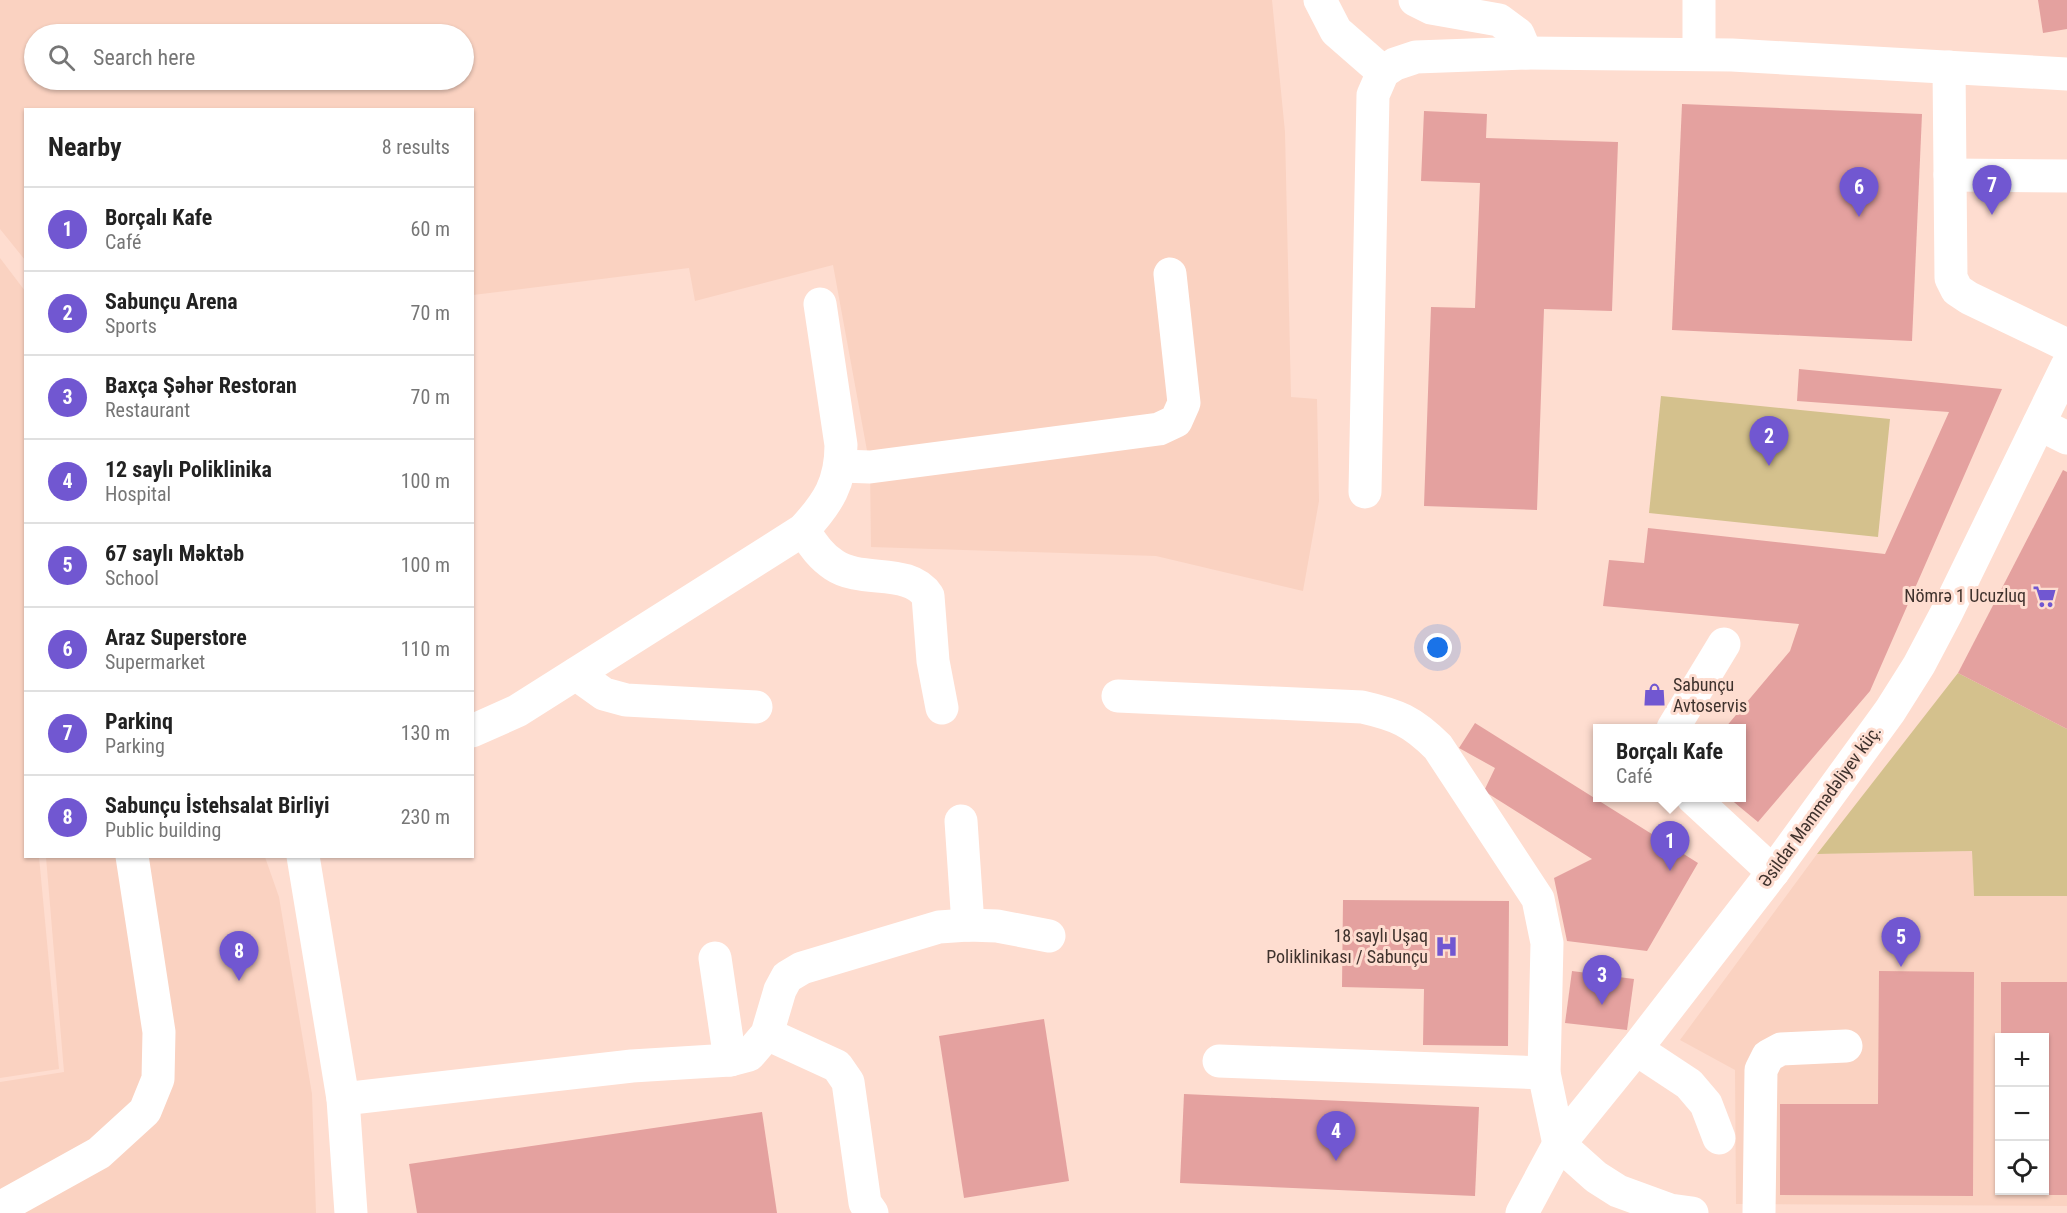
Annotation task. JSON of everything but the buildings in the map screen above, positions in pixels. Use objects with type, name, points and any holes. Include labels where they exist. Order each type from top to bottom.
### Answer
[{"type":"street","points":[[1320,0],[1336,31],[1383,72]]},
{"type":"street","points":[[1415,0],[1431,8],[1499,20],[1518,34],[1527,53]]},
{"type":"street","points":[[1699,0],[1699,54]]},
{"type":"street","points":[[1365,492],[1373,95],[1383,72],[1395,64],[1416,57],[1527,53],[1699,54],[2067,74]]},
{"type":"street","points":[[1949,67],[1951,278],[1957,290],[1969,298],[2067,345]]},
{"type":"street","points":[[1950,175],[2067,176]]},
{"type":"street","points":[[841,466],[870,467],[1159,429],[1176,421],[1184,403],[1170,274]]},
{"type":"street","points":[[474,730],[517,711],[576,674],[803,530],[821,510],[835,485],[841,466],[838,421],[820,304]]},
{"type":"street","name":"Əsildar Məmmədəliyev küç.","points":[[1522,1213],[1559,1144],[1773,872],[1890,711],[1919,665],[2053,431],[2067,366]]},
{"type":"street","points":[[803,530],[821,555],[835,566],[856,575],[911,581],[922,587],[928,596],[933,661],[942,708]]},
{"type":"street","points":[[1676,724],[1724,644]]},
{"type":"street","points":[[576,674],[604,694],[626,700],[756,706]]},
{"type":"street","points":[[1118,696],[1362,706],[1394,714],[1419,729],[1438,747],[1538,899],[1547,943],[1544,1073],[1559,1144],[1596,1177],[1618,1191],[1670,1210],[1692,1213]]},
{"type":"street","points":[[1697,802],[1773,872]]},
{"type":"street","points":[[962,821],[968,925]]},
{"type":"street","points":[[21,1205],[99,1153],[144,1112],[158,1079],[159,1032],[132,858]]},
{"type":"street","points":[[303,858],[343,1099],[351,1213]]},
{"type":"street","points":[[343,1099],[632,1066],[730,1060],[749,1055],[767,1034],[786,977],[802,968],[939,927],[997,926],[1049,936]]},
{"type":"street","points":[[715,958],[730,1060]]},
{"type":"street","points":[[767,1034],[837,1066],[848,1082],[865,1203],[872,1213]]},
{"type":"street","points":[[1759,1213],[1761,1070],[1768,1056],[1781,1049],[1846,1046]]},
{"type":"street","points":[[1636,1049],[1689,1084],[1706,1104],[1719,1138]]},
{"type":"street","points":[[1219,1061],[1544,1073]]},
{"type":"shaded area","points":[[0,0],[1272,0],[1285,132],[1291,397],[1317,399],[1319,501],[1303,591],[1156,556],[871,547],[870,467],[833,265],[695,301],[689,268],[474,295],[474,108],[24,108],[24,259],[0,229]]},
{"type":"shaded area","points":[[0,258],[24,290],[24,858],[39,858],[59,1069],[0,1078]]},
{"type":"shaded area","points":[[1661,396],[1890,419],[1878,537],[1649,513]]},
{"type":"shaded area","points":[[1958,673],[2067,729],[2067,896],[1974,896],[1972,851],[1817,854]]},
{"type":"shaded area","points":[[1972,851],[1974,896],[2067,896],[2067,1206],[1736,1204],[1735,1070],[1680,1040],[1817,854]]},
{"type":"shaded area","points":[[46,858],[265,858],[279,897],[312,1094],[316,1213],[0,1213],[0,1082],[64,1072]]},
{"type":"place","name":"Parkinq","points":[[1992,215]]},
{"type":"place","name":"Araz Superstore","points":[[1859,217]]},
{"type":"place","name":"Sabunçu Arena","points":[[1769,466]]},
{"type":"place","name":"Nömrə 1 Ucuzluq","points":[[2044,596]]},
{"type":"place","name":"Sabunçu Avtoservis","points":[[1655,695]]},
{"type":"place","name":"Borçalı Kafe","points":[[1670,871]]},
{"type":"place","name":"18 saylı Uşaq Poliklinikası / Sabunçu","points":[[1446,946]]},
{"type":"place","name":"67 saylı Məktəb","points":[[1901,967]]},
{"type":"place","name":"Sabunçu İstehsalat Birliyi","points":[[239,981]]},
{"type":"place","name":"Baxça Şəhər Restoran","points":[[1602,1005]]},
{"type":"place","name":"12 saylı Poliklinika","points":[[1336,1161]]}]
